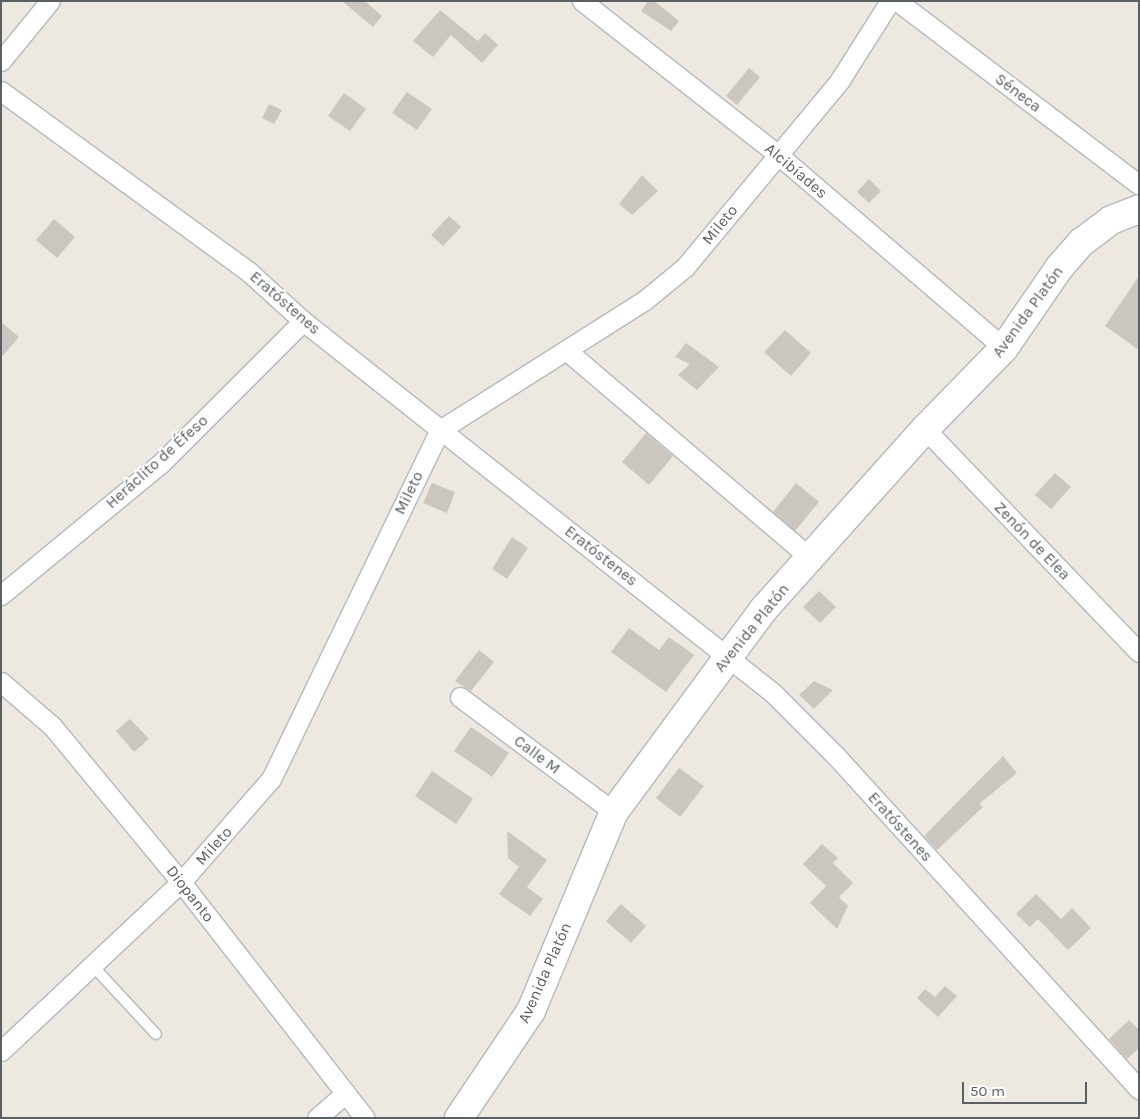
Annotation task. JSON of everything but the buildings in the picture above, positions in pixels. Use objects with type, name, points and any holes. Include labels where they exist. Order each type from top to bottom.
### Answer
[{"type":"street","points":[[1,60],[50,1]]},
{"type":"street","name":"Alcibíades","points":[[582,1],[777,154],[1004,348]]},
{"type":"street","name":"Mileto","points":[[1,1051],[181,882],[271,779],[440,430],[645,300],[685,267],[840,80],[890,1]]},
{"type":"street","name":"Séneca","points":[[897,1],[1139,185]]},
{"type":"street","name":"Eratóstenes","points":[[1,91],[250,272],[304,321],[728,656],[835,755],[1139,1089]]},
{"type":"street","name":"Avenida Platón","points":[[460,1117],[531,1011],[614,812],[728,656],[810,558],[925,429],[1004,348],[1059,268],[1082,242],[1111,220],[1139,209]]},
{"type":"street","name":"Heráclito de Éfeso","points":[[1,595],[160,464],[304,321]]},
{"type":"street","points":[[566,350],[810,558]]},
{"type":"street","name":"Zenón de Elea","points":[[925,429],[1139,652]]},
{"type":"street","name":"Diopanto","points":[[1,682],[52,726],[181,882],[365,1118]]},
{"type":"street","name":"Calle M","points":[[460,697],[614,812]]},
{"type":"street","points":[[317,1118],[346,1093]]},
{"type":"lane","points":[[92,965],[156,1034]]}]
